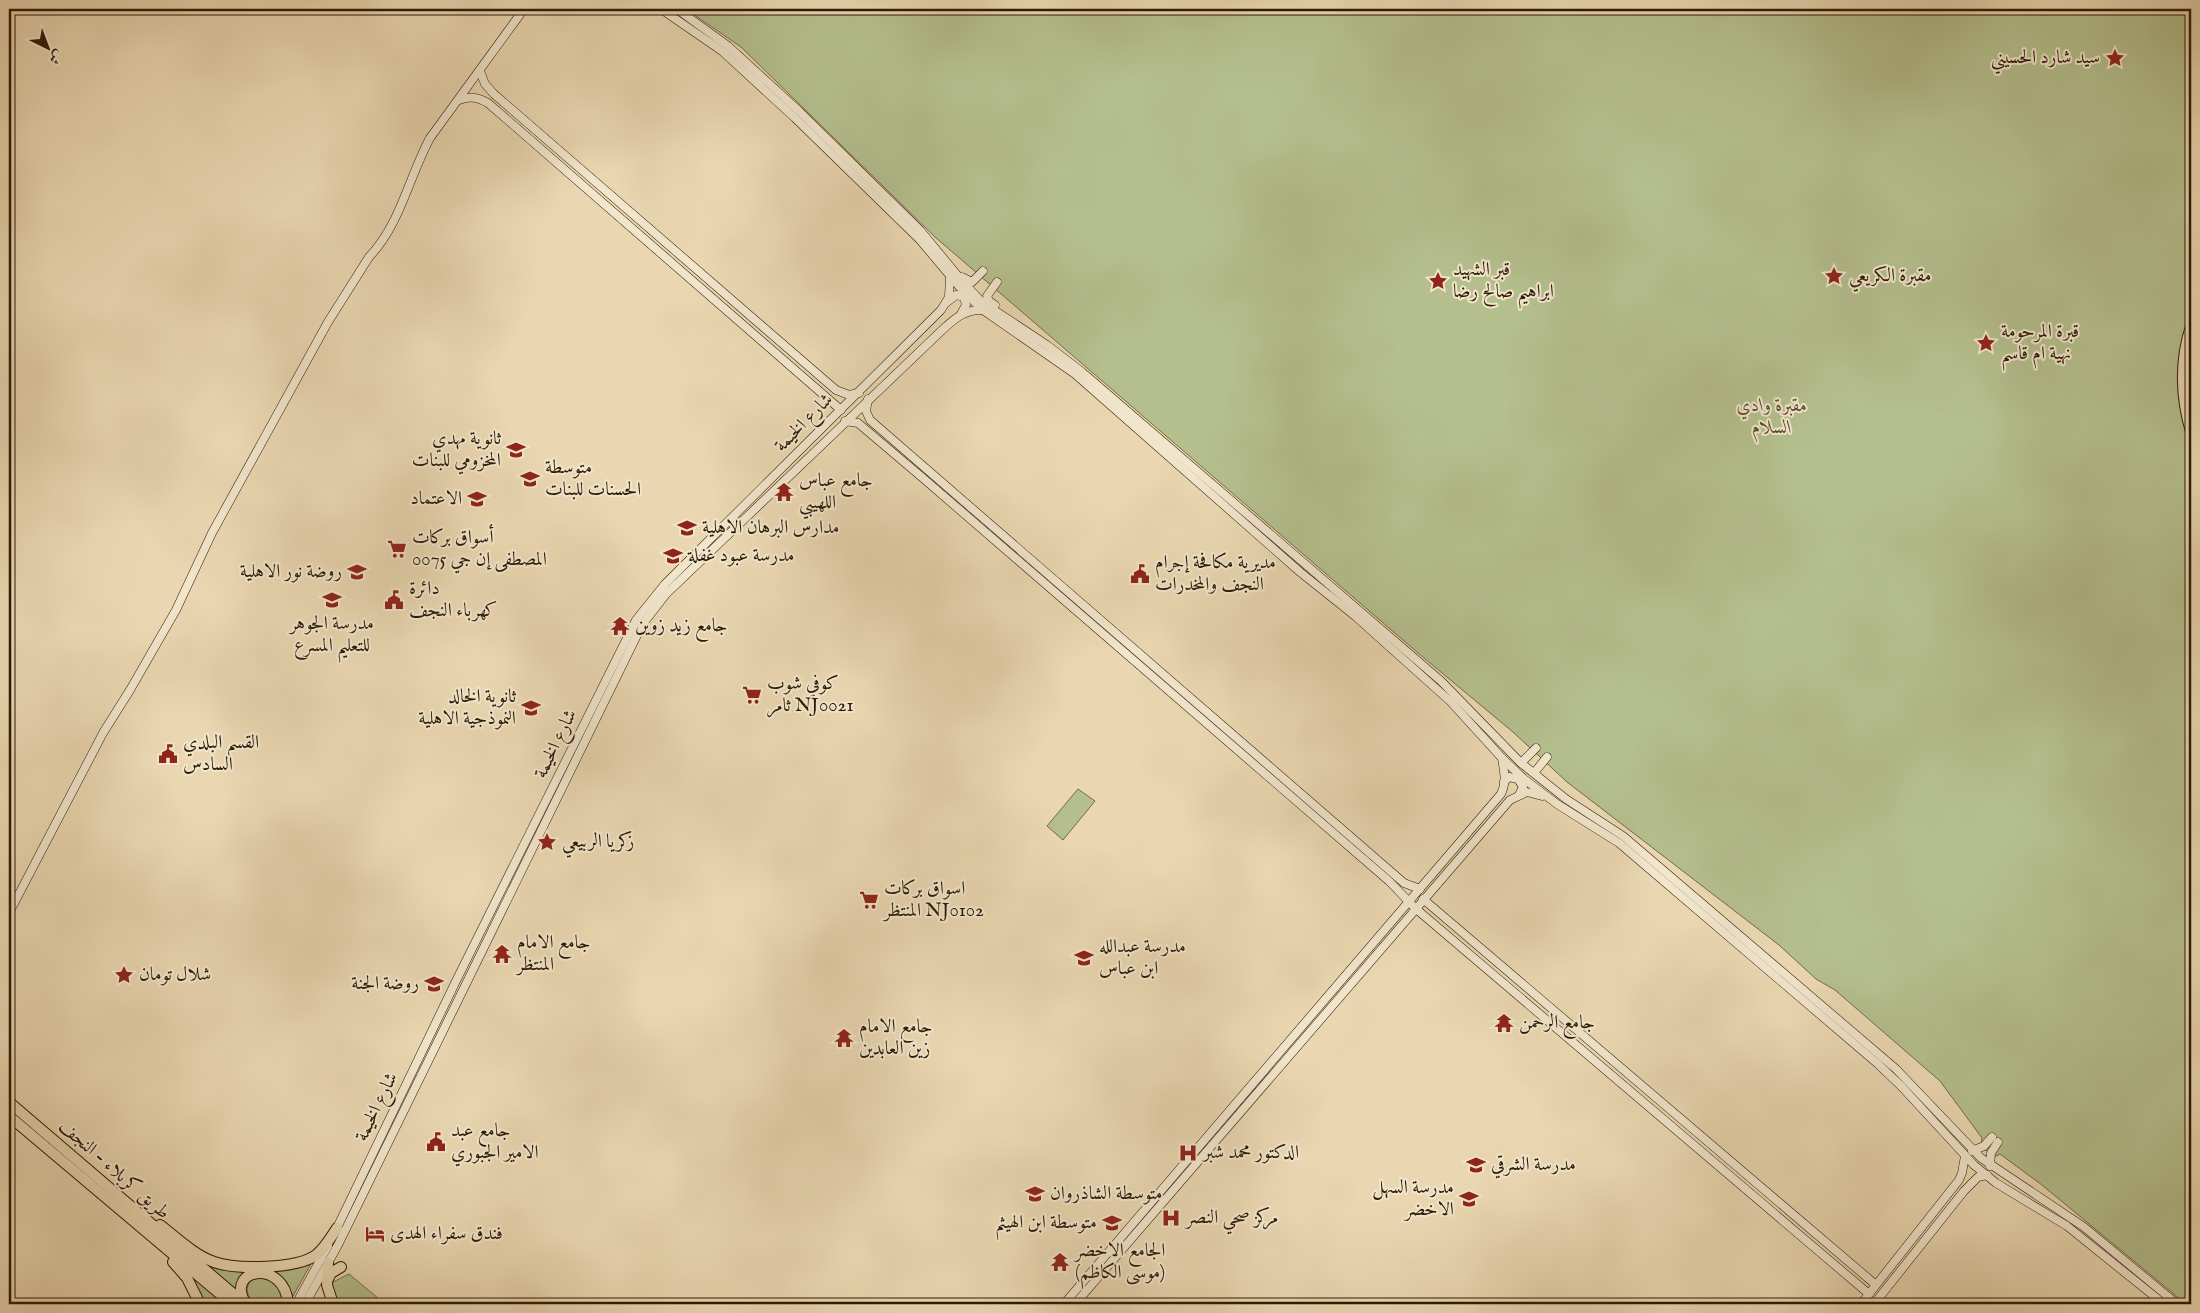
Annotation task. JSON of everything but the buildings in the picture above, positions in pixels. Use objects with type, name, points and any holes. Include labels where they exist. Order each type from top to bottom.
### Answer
[{"type":"highway","name":"طريق کربلاء - النجف","points":[[9,1102],[103,1189]]},
{"type":"highway","points":[[9,1116],[103,1189],[194,1267],[232,1304]]},
{"type":"highway","points":[[103,1189],[198,1254],[220,1264],[258,1266],[300,1262],[309,1259],[321,1250],[337,1228]]},
{"type":"highway","points":[[103,1189],[130,1224],[184,1272],[200,1304]]},
{"type":"highway","points":[[328,1263],[324,1282],[333,1304]]},
{"type":"highway","points":[[194,1267],[246,1304]]},
{"type":"highway","points":[[324,1282],[331,1273],[342,1268]]},
{"type":"highway","points":[[246,1304],[242,1298],[244,1279],[258,1272],[266,1273],[278,1280],[283,1287],[288,1304]]},
{"type":"main road","points":[[2191,325],[2184,353],[2182,376],[2184,404],[2191,433]]},
{"type":"street","points":[[9,913],[103,734],[176,610],[212,533],[319,339],[368,257],[378,248],[396,216],[418,161],[430,138],[524,9]]},
{"type":"street","points":[[661,9],[722,51],[896,212]]},
{"type":"street","points":[[676,9],[740,56],[800,111],[904,220],[927,248],[982,302],[1047,345],[1082,372],[1361,611],[1463,702],[1521,763],[1582,809],[1619,843],[1878,1064],[1916,1101],[1965,1156],[1987,1175],[2057,1219],[2164,1304]]},
{"type":"street","points":[[480,71],[485,84],[494,94],[830,385],[843,394],[859,393]]},
{"type":"street","points":[[488,103],[488,97],[494,94]]},
{"type":"street","points":[[459,100],[478,97],[488,103],[841,410]]},
{"type":"street","points":[[647,240],[653,239],[653,232]]},
{"type":"street","points":[[668,260],[669,253],[676,252]]},
{"type":"street","points":[[952,274],[970,282],[975,280],[983,270]]},
{"type":"street","points":[[947,302],[952,274]]},
{"type":"street","points":[[952,274],[983,310],[1074,374],[1383,641],[1456,706],[1502,758],[1556,804]]},
{"type":"street","points":[[998,282],[988,292],[987,298],[1004,316]]},
{"type":"street","points":[[947,302],[956,295],[964,297],[966,305],[961,314]]},
{"type":"street","name":"شارع الخيمة","points":[[296,1304],[337,1228],[411,1074],[636,620],[653,597],[859,393],[947,302]]},
{"type":"street","points":[[961,314],[971,310],[983,310]]},
{"type":"street","name":"شارع الخيمة","points":[[328,1263],[633,639],[652,610],[690,577],[718,544],[868,398],[961,314]]},
{"type":"street","points":[[822,394],[830,385]]},
{"type":"street","points":[[867,416],[868,398]]},
{"type":"street","points":[[858,423],[862,416],[867,416]]},
{"type":"street","points":[[867,416],[1389,880],[1412,905],[1869,1294]]},
{"type":"street","points":[[845,421],[858,423],[1127,648]]},
{"type":"street","points":[[770,465],[778,472]]},
{"type":"street","points":[[739,511],[739,516],[747,516]]},
{"type":"street","points":[[714,535],[719,537],[718,544]]},
{"type":"street","points":[[1146,665],[1404,883],[1420,888]]},
{"type":"street","points":[[1456,706],[1462,706],[1463,702]]},
{"type":"street","points":[[1469,721],[1470,717],[1476,716]]},
{"type":"street","points":[[1521,763],[1536,748]]},
{"type":"street","points":[[1534,773],[1547,757]]},
{"type":"street","points":[[1075,1304],[1093,1270],[1244,1102],[1412,905],[1420,888],[1500,794],[1504,782],[1502,758]]},
{"type":"street","points":[[1504,782],[1512,777],[1518,779],[1522,787],[1519,795]]},
{"type":"street","points":[[1412,905],[1423,899],[1510,800],[1519,795],[1534,793],[1579,818],[1622,836],[1896,1069],[1972,1151],[1990,1166],[2084,1227],[2177,1304]]},
{"type":"street","points":[[546,801],[541,817],[543,819],[546,818]]},
{"type":"street","points":[[1579,818],[1583,816],[1582,809]]},
{"type":"street","points":[[529,835],[532,834],[534,837],[531,849]]},
{"type":"street","points":[[507,898],[515,903]]},
{"type":"street","points":[[1423,899],[1876,1285]]},
{"type":"street","points":[[1606,1070],[1614,1062]]},
{"type":"street","points":[[411,1074],[420,1078]]},
{"type":"street","points":[[1621,1083],[1628,1074]]},
{"type":"street","points":[[1916,1101],[1922,1099],[1922,1095]]},
{"type":"street","points":[[399,1100],[407,1104]]},
{"type":"street","points":[[1928,1114],[1930,1108],[1934,1108]]},
{"type":"street","points":[[1064,1304],[1100,1276],[1230,1117]]},
{"type":"street","points":[[399,1120],[408,1125]]},
{"type":"street","points":[[1972,1151],[1995,1140],[1990,1166]]},
{"type":"street","points":[[1861,1304],[1953,1187],[1962,1171],[1965,1156]]},
{"type":"street","points":[[1876,1304],[1977,1174],[1973,1167],[1968,1166],[1962,1171]]},
{"type":"street","points":[[1974,1180],[1987,1175]]},
{"type":"street","points":[[2041,1210],[2046,1208],[2046,1202]]},
{"type":"street","points":[[2057,1219],[2057,1214],[2062,1211]]},
{"type":"street","points":[[1822,1255],[1830,1246]]},
{"type":"street","points":[[1093,1270],[1094,1275],[1100,1276]]},
{"type":"street","points":[[305,1304],[324,1282]]},
{"type":"green space","name":"مقبرة وادي السلام","points":[[686,9],[2191,9],[2191,316],[2186,330],[2187,433],[2191,445],[2191,1304],[2186,1304],[2042,1185],[2000,1154],[1994,1157],[1981,1146],[1982,1138],[1940,1081],[1835,990],[1816,979],[1779,945],[1567,782],[1513,732],[1418,653],[935,237],[741,47]]},
{"type":"green space","points":[[1078,789],[1095,801],[1063,840],[1047,826]]},
{"type":"green space","points":[[200,1259],[251,1268],[238,1293]]},
{"type":"green space","points":[[312,1262],[293,1296],[284,1280],[268,1269]]},
{"type":"green space","points":[[189,1273],[227,1304],[204,1304],[200,1292]]},
{"type":"green space","points":[[349,1274],[385,1304],[338,1304],[333,1294],[331,1283]]},
{"type":"green space","points":[[255,1276],[267,1279],[279,1287],[283,1304],[256,1304],[252,1301],[247,1290],[249,1283]]},
{"type":"place","name":"سيد شارد الحسيني","points":[[2115,58]]},
{"type":"place","name":"مقبرة الكريعي","points":[[1834,276]]},
{"type":"place","name":"قبر الشهيد ابراهيم صالح رضا","points":[[1438,281]]},
{"type":"place","name":"قبرة المرحومة نهية ام قاسم","points":[[1986,343]]},
{"type":"place","name":"ثانوية مهدي المخزومي للبنات","points":[[516,450]]},
{"type":"place","name":"متوسطة الحسنات للبنات","points":[[530,479]]},
{"type":"place","name":"جامع عباس اللهيبي","points":[[784,492]]},
{"type":"place","name":"الاعتماد","points":[[477,499]]},
{"type":"place","name":"مدارس البرهان الاهلية","points":[[687,528]]},
{"type":"place","name":"أسواق بركات المصطفی إن جي 0075","points":[[397,549]]},
{"type":"place","name":"مدرسة عبود غفلة","points":[[673,556]]},
{"type":"place","name":"روضة نور الاهلية","points":[[357,572]]},
{"type":"place","name":"مديرية مكافحة إجرام النجف والمخدرات","points":[[1140,574]]},
{"type":"place","name":"مدرسة الجوهر للتعليم المسرع","points":[[332,600]]},
{"type":"place","name":"دائرة كهرباء النجف","points":[[394,600]]},
{"type":"place","name":"جامع زيد زوين","points":[[620,626]]},
{"type":"place","name":"كوفي شوب ثامر NJ0021","points":[[752,695]]},
{"type":"place","name":"ثانوية الخالد النموذجية الاهلية","points":[[531,708]]},
{"type":"place","name":"القسم البلدي السادس","points":[[168,754]]},
{"type":"place","name":"زكريا الربيعي","points":[[547,842]]},
{"type":"place","name":"اسواق بركات المنتظر NJ0102","points":[[869,900]]},
{"type":"place","name":"جامع الامام المنتظر","points":[[502,954]]},
{"type":"place","name":"مدرسة عبدالله ابن عباس","points":[[1084,958]]},
{"type":"place","name":"شلال تومان","points":[[124,975]]},
{"type":"place","name":"روضة الجنة","points":[[434,984]]},
{"type":"place","name":"جامع الرحمن","points":[[1504,1023]]},
{"type":"place","name":"جامع الامام زين العابدين","points":[[844,1038]]},
{"type":"place","name":"جامع عبد الامير الجبوري","points":[[436,1142]]},
{"type":"place","name":"الدكتور محمد شبر","points":[[1188,1153]]},
{"type":"place","name":"مدرسة الشرقي","points":[[1476,1165]]},
{"type":"place","name":"متوسطة الشاذروان","points":[[1035,1194]]},
{"type":"place","name":"مدرسة السهل الاخضر","points":[[1469,1199]]},
{"type":"place","name":"مركز صحي النصر","points":[[1171,1218]]},
{"type":"place","name":"متوسطة ابن الهيثم","points":[[1112,1223]]},
{"type":"place","name":"فندق سفراء الهدى","points":[[375,1234]]},
{"type":"place","name":"الجامع الاخضر (موسى الكاظم)","points":[[1060,1262]]}]
